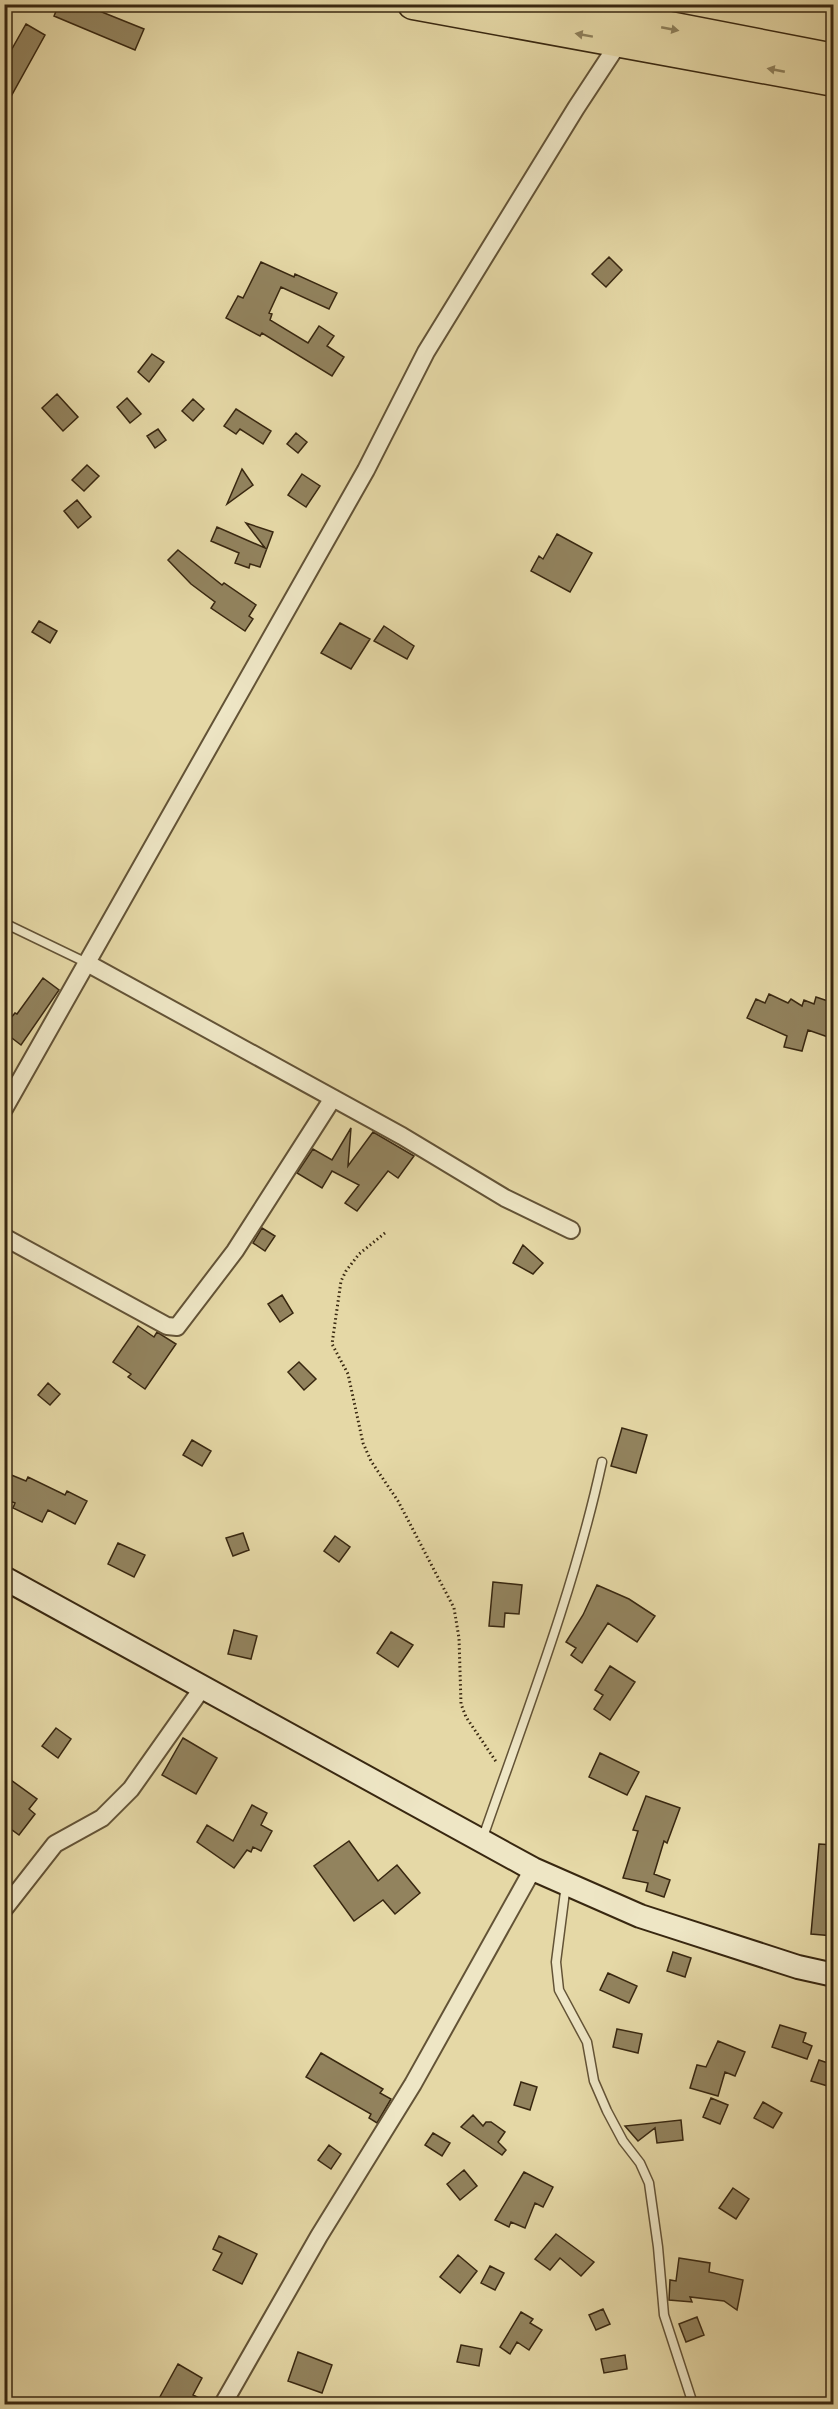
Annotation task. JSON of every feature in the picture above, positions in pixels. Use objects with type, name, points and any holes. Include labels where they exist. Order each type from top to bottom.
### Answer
[{"type":"highway","points":[[413,4],[633,23],[834,81]]},
{"type":"highway","points":[[551,4],[633,23],[834,59]]},
{"type":"main road","points":[[4,1578],[533,1869],[640,1916],[688,1933],[798,1967],[834,1975]]},
{"type":"street","points":[[4,1109],[360,480],[426,352],[576,108],[633,23]]},
{"type":"street","points":[[87,963],[402,1136],[505,1198],[572,1230]]},
{"type":"street","points":[[4,1237],[167,1326],[177,1327],[235,1251],[333,1098]]},
{"type":"street","points":[[4,1909],[55,1844],[102,1818],[131,1789],[203,1688]]},
{"type":"street","points":[[223,2404],[319,2236],[412,2084],[533,1869]]},
{"type":"lane","points":[[4,923],[87,963]]},
{"type":"lane","points":[[482,1840],[589,1525],[602,1462]]},
{"type":"lane","points":[[566,1884],[556,1962],[559,1990],[587,2042],[594,2081],[607,2111],[623,2141],[640,2163],[649,2183],[664,2315],[693,2404]]},
{"type":"path","points":[[385,1233],[359,1254],[346,1271],[342,1281],[332,1344],[348,1374],[363,1443],[371,1461],[398,1501],[453,1608],[459,1638],[461,1704],[466,1718],[505,1774]]},
{"type":"building","points":[[59,4],[82,4],[144,29],[135,50],[54,16]]},
{"type":"building","points":[[26,24],[45,35],[4,109],[4,63]]},
{"type":"building","points":[[609,257],[622,270],[606,287],[592,274]]},
{"type":"building","points":[[261,262],[337,293],[329,309],[281,287],[269,313],[272,314],[270,320],[308,343],[319,326],[334,336],[327,346],[344,357],[332,376],[262,333],[260,336],[226,318],[238,296],[243,298]]},
{"type":"building","points":[[152,354],[164,362],[149,382],[138,372]]},
{"type":"building","points":[[57,394],[78,417],[63,431],[42,408]]},
{"type":"building","points":[[127,398],[141,414],[130,423],[117,407]]},
{"type":"building","points":[[193,399],[204,409],[193,421],[182,411]]},
{"type":"building","points":[[236,409],[271,431],[263,444],[240,429],[236,434],[224,426]]},
{"type":"building","points":[[158,429],[166,440],[155,448],[147,436]]},
{"type":"building","points":[[296,433],[307,442],[298,453],[287,444]]},
{"type":"building","points":[[87,465],[99,476],[84,491],[72,480]]},
{"type":"building","points":[[242,469],[253,485],[227,504]]},
{"type":"building","points":[[302,474],[320,486],[306,507],[288,495]]},
{"type":"building","points":[[77,500],[91,517],[78,528],[64,511]]},
{"type":"building","points":[[246,523],[273,532],[260,567],[250,564],[249,568],[235,563],[239,553],[211,541],[217,527],[265,548]]},
{"type":"building","points":[[557,534],[592,553],[570,592],[531,571],[539,556],[543,559]]},
{"type":"building","points":[[178,550],[222,585],[224,583],[256,605],[249,616],[253,619],[245,631],[211,608],[215,602],[191,584],[168,560]]},
{"type":"building","points":[[39,621],[57,631],[50,643],[32,632]]},
{"type":"building","points":[[340,623],[370,639],[351,669],[321,653]]},
{"type":"building","points":[[384,626],[414,646],[407,659],[374,641]]},
{"type":"building","points":[[43,978],[59,990],[21,1045],[4,1032],[4,1026],[15,1013],[17,1014]]},
{"type":"building","points":[[769,994],[788,1003],[791,999],[802,1006],[804,1000],[814,1004],[816,997],[834,1003],[834,1019],[828,1037],[808,1030],[802,1051],[784,1047],[787,1036],[747,1018],[756,999],[765,1003]]},
{"type":"building","points":[[351,1128],[348,1166],[373,1132],[414,1156],[398,1178],[388,1171],[357,1211],[345,1203],[359,1185],[332,1171],[322,1188],[297,1173],[313,1149],[332,1160]]},
{"type":"building","points":[[262,1228],[275,1236],[265,1251],[253,1243]]},
{"type":"building","points":[[523,1245],[543,1263],[533,1274],[513,1263]]},
{"type":"building","points":[[282,1295],[293,1313],[280,1322],[268,1304]]},
{"type":"building","points":[[138,1326],[154,1337],[157,1332],[176,1344],[145,1389],[128,1377],[131,1374],[113,1362]]},
{"type":"building","points":[[299,1362],[316,1379],[304,1390],[288,1372]]},
{"type":"building","points":[[48,1383],[60,1394],[50,1405],[38,1395]]},
{"type":"building","points":[[622,1428],[647,1435],[636,1473],[611,1466]]},
{"type":"building","points":[[192,1440],[211,1451],[202,1466],[183,1455]]},
{"type":"building","points":[[4,1472],[26,1481],[28,1477],[65,1495],[67,1491],[87,1501],[75,1524],[48,1510],[42,1522],[13,1508],[15,1503],[4,1499]]},
{"type":"building","points":[[243,1533],[249,1550],[233,1556],[226,1538]]},
{"type":"building","points":[[335,1536],[350,1547],[339,1562],[324,1551]]},
{"type":"building","points":[[118,1543],[145,1555],[134,1577],[108,1564]]},
{"type":"building","points":[[493,1582],[522,1585],[519,1614],[505,1613],[504,1627],[489,1626]]},
{"type":"building","points":[[597,1585],[629,1599],[655,1616],[637,1642],[608,1623],[582,1663],[571,1655],[576,1648],[566,1642],[583,1615]]},
{"type":"building","points":[[234,1630],[257,1636],[251,1659],[228,1654]]},
{"type":"building","points":[[391,1632],[413,1645],[398,1667],[377,1653]]},
{"type":"building","points":[[610,1666],[635,1682],[610,1720],[594,1709],[603,1695],[595,1690]]},
{"type":"building","points":[[56,1728],[71,1739],[58,1758],[42,1746]]},
{"type":"building","points":[[183,1738],[217,1758],[196,1794],[162,1775]]},
{"type":"building","points":[[600,1753],[639,1772],[627,1795],[589,1777]]},
{"type":"building","points":[[4,1775],[37,1799],[29,1809],[35,1814],[19,1835],[4,1824]]},
{"type":"building","points":[[646,1796],[680,1808],[667,1843],[664,1841],[654,1874],[670,1880],[664,1897],[646,1891],[648,1883],[623,1878],[638,1831],[633,1830]]},
{"type":"building","points":[[252,1805],[267,1813],[261,1825],[272,1831],[261,1851],[253,1847],[251,1852],[247,1850],[234,1868],[197,1842],[207,1825],[233,1841]]},
{"type":"building","points":[[349,1841],[378,1881],[397,1865],[420,1893],[395,1914],[383,1900],[354,1921],[314,1866]]},
{"type":"building","points":[[819,1844],[834,1845],[834,1936],[811,1934]]},
{"type":"building","points":[[673,1952],[691,1958],[685,1977],[667,1971]]},
{"type":"building","points":[[608,1973],[637,1986],[629,2003],[600,1990]]},
{"type":"building","points":[[780,2025],[806,2033],[803,2042],[812,2046],[807,2059],[772,2047]]},
{"type":"building","points":[[617,2029],[642,2034],[638,2053],[613,2047]]},
{"type":"building","points":[[718,2041],[745,2052],[735,2076],[725,2072],[718,2096],[690,2088],[697,2065],[706,2067]]},
{"type":"building","points":[[321,2053],[383,2089],[380,2093],[391,2099],[377,2123],[369,2118],[371,2114],[306,2077]]},
{"type":"building","points":[[819,2060],[834,2065],[834,2088],[811,2081]]},
{"type":"building","points":[[521,2082],[537,2087],[530,2110],[514,2105]]},
{"type":"building","points":[[711,2098],[728,2105],[720,2124],[703,2117]]},
{"type":"building","points":[[763,2102],[782,2113],[773,2128],[754,2118]]},
{"type":"building","points":[[473,2115],[483,2126],[486,2122],[491,2122],[505,2132],[498,2142],[506,2150],[502,2155],[461,2127]]},
{"type":"building","points":[[681,2120],[683,2140],[657,2143],[655,2128],[638,2141],[625,2126]]},
{"type":"building","points":[[433,2133],[450,2143],[442,2156],[425,2145]]},
{"type":"building","points":[[329,2145],[341,2154],[331,2169],[318,2160]]},
{"type":"building","points":[[464,2170],[477,2186],[460,2200],[447,2184]]},
{"type":"building","points":[[524,2172],[553,2187],[543,2207],[535,2203],[525,2228],[511,2222],[509,2227],[495,2220]]},
{"type":"building","points":[[733,2188],[749,2199],[736,2219],[719,2208]]},
{"type":"building","points":[[556,2234],[594,2262],[581,2276],[560,2258],[550,2270],[535,2259]]},
{"type":"building","points":[[219,2236],[257,2254],[242,2284],[213,2270],[222,2253],[213,2249]]},
{"type":"building","points":[[458,2255],[477,2271],[460,2293],[440,2277]]},
{"type":"building","points":[[679,2258],[710,2263],[709,2272],[743,2280],[737,2310],[724,2301],[690,2297],[692,2302],[669,2300],[670,2280],[676,2281]]},
{"type":"building","points":[[490,2266],[504,2273],[495,2290],[481,2283]]},
{"type":"building","points":[[603,2309],[610,2324],[596,2330],[589,2315]]},
{"type":"building","points":[[521,2312],[533,2319],[530,2323],[542,2330],[529,2350],[517,2342],[510,2354],[500,2347]]},
{"type":"building","points":[[697,2317],[704,2335],[686,2342],[679,2324]]},
{"type":"building","points":[[461,2345],[482,2349],[479,2366],[457,2362]]},
{"type":"building","points":[[298,2352],[332,2365],[322,2393],[288,2381]]},
{"type":"building","points":[[625,2355],[627,2369],[604,2373],[601,2359]]},
{"type":"building","points":[[178,2364],[202,2378],[193,2395],[211,2404],[156,2404]]}]
